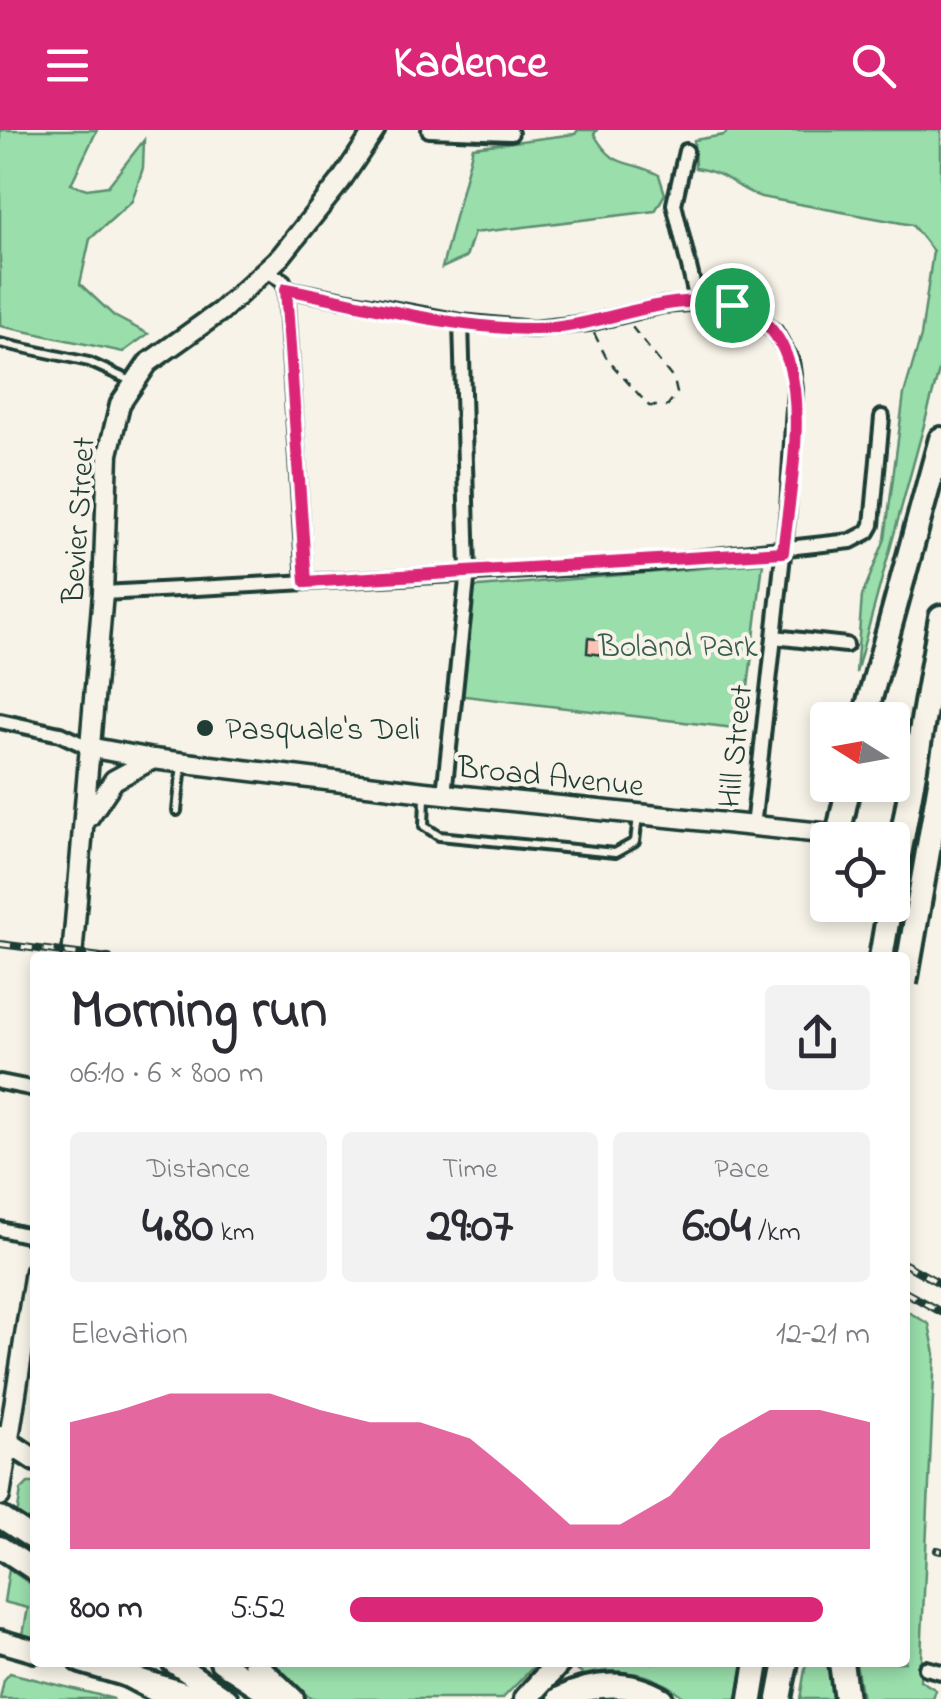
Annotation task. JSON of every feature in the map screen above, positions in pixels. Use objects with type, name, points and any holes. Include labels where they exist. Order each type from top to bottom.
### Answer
[{"type":"highway","points":[[869,702],[941,438]]},
{"type":"highway","points":[[904,822],[941,617]]},
{"type":"highway","points":[[910,954],[941,777]]},
{"type":"highway","points":[[882,952],[887,922]]},
{"type":"highway","points":[[526,1699],[555,1667]]},
{"type":"highway","points":[[751,1699],[756,1667]]},
{"type":"highway","points":[[780,1699],[785,1667]]},
{"type":"highway","points":[[842,1667],[846,1699]]},
{"type":"highway","points":[[126,1674],[173,1699]]},
{"type":"highway","points":[[560,1699],[611,1684],[639,1688],[661,1699]]},
{"type":"main road","name":"Bevier Street","points":[[73,952],[103,594],[112,426],[132,382],[160,352],[267,271],[331,195],[374,130]]},
{"type":"main road","name":"Broad Avenue","points":[[88,747],[182,763],[435,793],[810,832]]},
{"type":"main road","points":[[84,842],[99,796],[114,780],[153,759]]},
{"type":"main road","name":"Broad Avenue","points":[[910,842],[941,845]]},
{"type":"main road","points":[[0,1496],[5,1439],[30,1299]]},
{"type":"main road","points":[[5,1439],[30,1456]]},
{"type":"main road","points":[[0,1517],[30,1537]]},
{"type":"main road","points":[[0,1547],[30,1567]]},
{"type":"main road","points":[[0,1642],[30,1650]]},
{"type":"main road","points":[[100,1667],[204,1699]]},
{"type":"main road","points":[[180,1667],[227,1699]]},
{"type":"main road","points":[[228,1667],[276,1699]]},
{"type":"main road","points":[[259,1667],[293,1699]]},
{"type":"street","points":[[428,130],[510,133]]},
{"type":"street","points":[[286,289],[461,322],[533,329],[589,323],[696,300],[674,204],[686,151]]},
{"type":"street","points":[[267,271],[283,281],[286,289],[306,582]]},
{"type":"street","name":"Hill Street","points":[[696,300],[732,305],[764,322],[791,360],[795,390],[783,552],[753,827]]},
{"type":"street","points":[[435,793],[468,572],[461,322]]},
{"type":"street","points":[[103,594],[643,564],[783,552],[851,541],[868,532],[882,418]]},
{"type":"street","points":[[774,637],[846,645]]},
{"type":"street","points":[[0,721],[42,729],[88,747]]},
{"type":"street","points":[[0,1082],[30,1088]]},
{"type":"street","points":[[0,1229],[30,1237]]},
{"type":"street","points":[[926,1668],[941,1672]]},
{"type":"lane","points":[[0,343],[89,362],[132,382]]},
{"type":"lane","points":[[177,811],[182,763]]},
{"type":"lane","points":[[435,793],[424,826],[440,836],[615,853],[635,842],[638,814]]},
{"type":"path","points":[[589,323],[607,359],[649,406],[667,406],[676,393],[674,380],[622,315]]},
{"type":"green space","points":[[0,130],[97,130],[71,184],[87,189],[108,186],[144,140],[143,168],[132,201],[90,239],[80,284],[114,316],[148,334],[123,352],[0,326]]},
{"type":"green space","points":[[578,130],[597,130],[594,134],[615,159],[659,175],[665,194],[655,211],[474,233],[466,257],[442,268],[473,147],[575,134]]},
{"type":"green space","points":[[729,130],[941,130],[941,363],[856,673],[862,596],[885,539],[904,394],[921,336],[933,251],[912,225],[761,197],[724,177],[695,168],[694,140],[724,135]]},
{"type":"green space","name":"Boland Park","points":[[763,563],[743,729],[456,695],[467,588]]},
{"type":"green space","points":[[910,1313],[929,1324],[935,1354],[920,1680],[936,1690],[933,1699],[862,1699],[857,1667],[910,1667]]},
{"type":"green space","points":[[30,1483],[30,1524],[22,1519],[13,1572],[30,1584],[30,1642],[22,1640],[28,1608],[4,1602],[21,1490]]},
{"type":"green space","points":[[276,1667],[533,1667],[502,1699],[311,1699]]},
{"type":"green space","points":[[582,1667],[742,1667],[737,1699],[686,1699],[662,1682],[640,1674],[587,1677],[578,1671]]},
{"type":"green space","points":[[805,1667],[832,1667],[836,1699],[800,1699]]},
{"type":"green space","points":[[10,1673],[114,1699],[0,1699],[4,1680]]},
{"type":"building","points":[[588,638],[613,641],[611,656],[587,653]]},
{"type":"railway","points":[[0,944],[62,952]]},
{"type":"railway","points":[[910,1267],[941,1284]]},
{"type":"railway","points":[[910,1295],[941,1312]]},
{"type":"railway","points":[[937,1550],[941,1551]]},
{"type":"place","name":"Pasquale's Deli","points":[[205,728]]},
{"type":"route","points":[[286,289],[461,322],[533,329],[589,323],[663,304],[696,300],[732,305],[776,332],[791,360],[795,390],[783,552],[643,564],[306,582],[286,289]]}]
